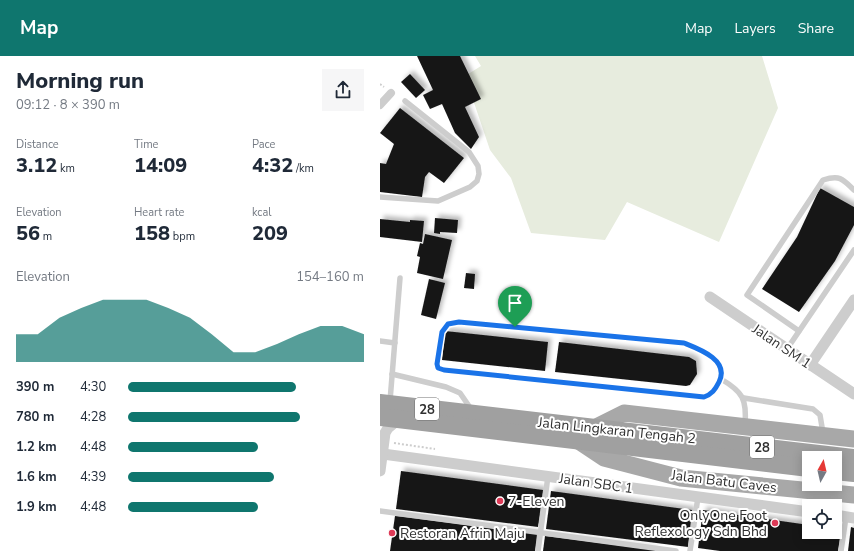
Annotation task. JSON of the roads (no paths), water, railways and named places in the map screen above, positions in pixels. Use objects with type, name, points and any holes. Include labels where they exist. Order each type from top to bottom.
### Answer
[{"type":"highway","name":"Jalan Lingkaran Tengah 2","points":[[383,408],[474,414],[594,428],[802,467]]},
{"type":"highway","name":"Jalan Lingkaran Tengah 2","points":[[383,408],[399,419],[577,440],[670,443],[854,458]]},
{"type":"highway","points":[[842,472],[854,473]]},
{"type":"main road","points":[[594,428],[624,413],[854,438]]},
{"type":"main road","name":"Jalan Batu Caves","points":[[577,440],[604,458],[681,478],[854,496]]},
{"type":"street","points":[[380,104],[391,92]]},
{"type":"street","name":"Jalan SM 1","points":[[710,297],[854,394]]},
{"type":"street","points":[[810,365],[852,305]]},
{"type":"street","points":[[380,471],[385,433],[388,428],[399,419]]},
{"type":"street","name":"Jalan SBC 1","points":[[383,454],[802,511]]},
{"type":"lane","points":[[380,197],[438,201],[470,187],[477,181],[479,174],[478,166],[469,152],[404,101]]},
{"type":"lane","points":[[799,331],[748,295],[823,180],[832,177],[842,178],[854,190]]},
{"type":"lane","points":[[787,349],[854,250]]},
{"type":"lane","points":[[383,408],[392,374],[400,278]]},
{"type":"lane","points":[[459,322],[684,343],[704,351],[716,359],[720,366],[721,378],[712,394],[704,397],[444,370],[438,368],[437,364],[442,332],[448,324],[459,322]]},
{"type":"lane","points":[[380,341],[395,343]]},
{"type":"lane","points":[[392,374],[437,384],[460,393],[474,414]]},
{"type":"lane","points":[[721,378],[734,387],[744,398],[746,410],[745,427]]},
{"type":"lane","points":[[744,398],[813,409],[820,415],[823,435]]},
{"type":"lane","points":[[538,551],[548,476]]},
{"type":"lane","points":[[690,551],[698,497]]},
{"type":"lane","points":[[380,511],[676,551]]},
{"type":"lane","points":[[841,551],[845,517]]},
{"type":"place","name":"7-Eleven","points":[[500,501]]},
{"type":"place","name":"OnlyOne Foot Reflexology Sdn Bhd","points":[[775,523]]},
{"type":"place","name":"Restoran Afrin Maju","points":[[392,533]]}]
